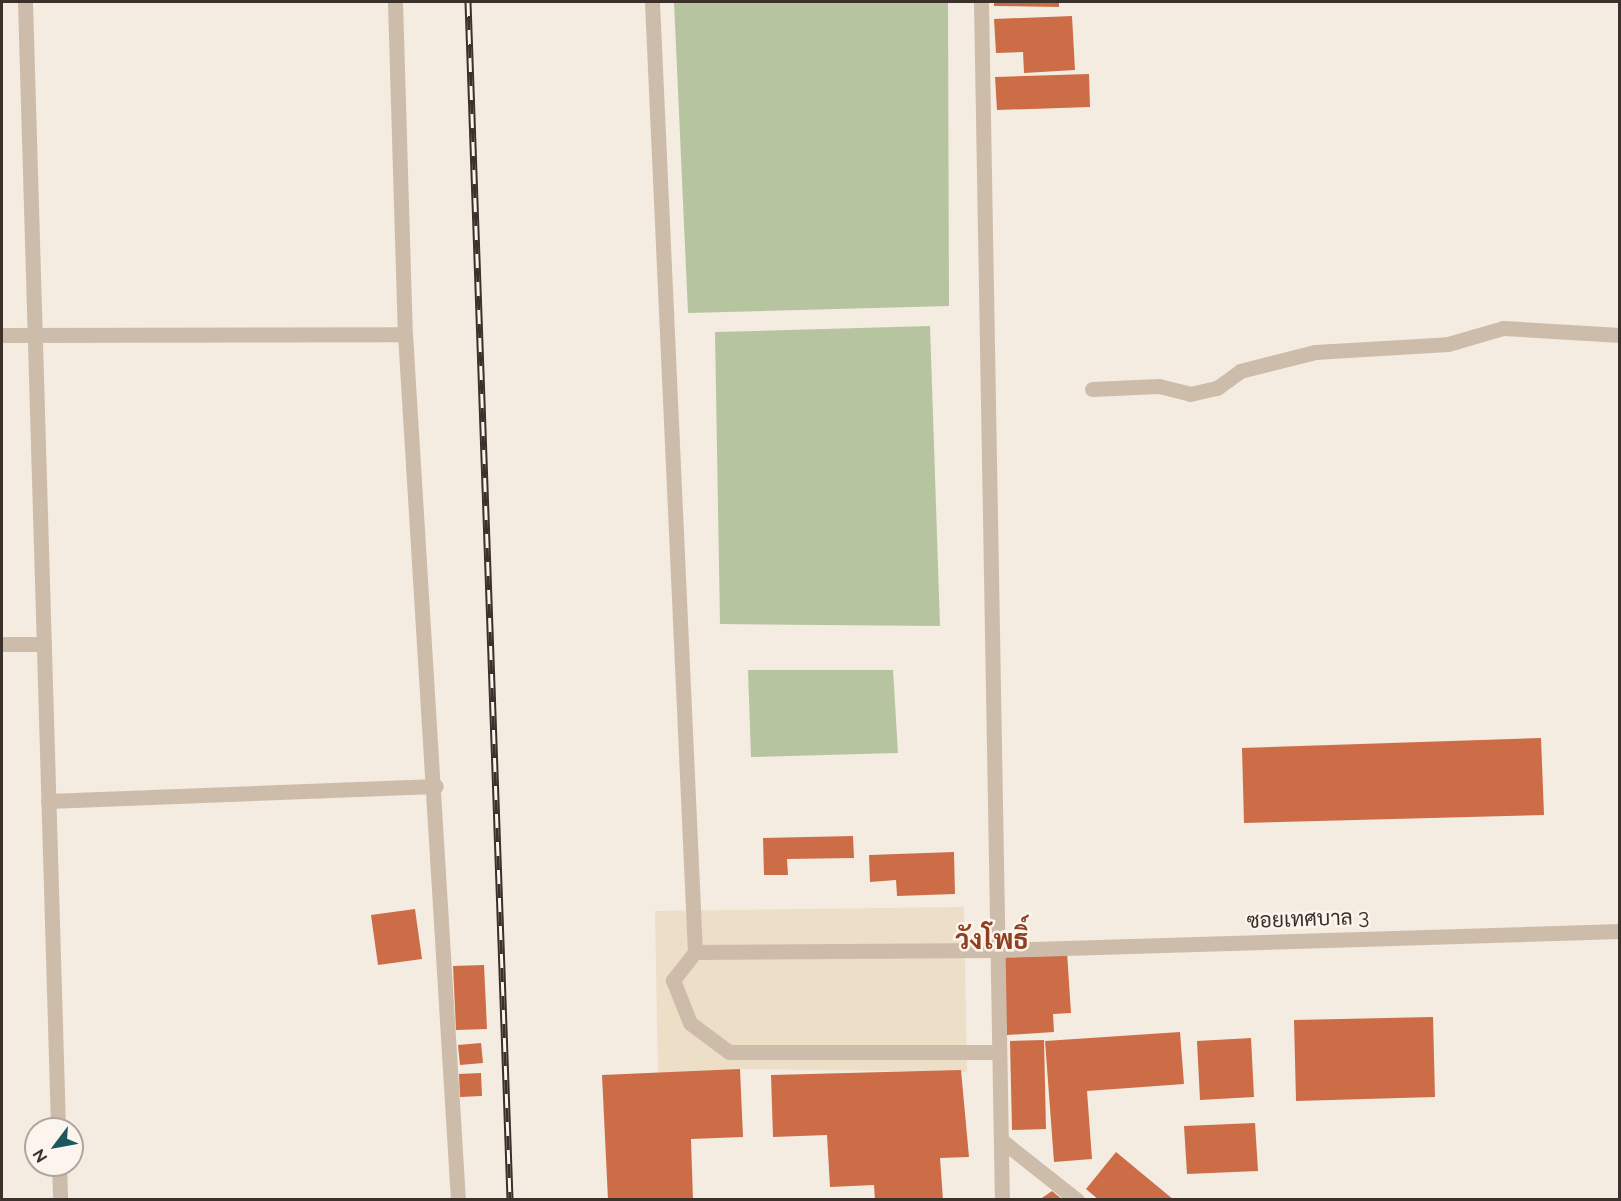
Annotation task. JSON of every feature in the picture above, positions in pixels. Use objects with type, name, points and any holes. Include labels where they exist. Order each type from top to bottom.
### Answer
[{"type":"street","points":[[26,2],[58,1117]]},
{"type":"street","points":[[396,2],[405,334],[436,786],[458,1200]]},
{"type":"street","points":[[652,2],[695,952],[673,980],[690,1023],[729,1052],[999,1052]]},
{"type":"street","points":[[981,2],[1002,1200]]},
{"type":"street","points":[[1092,389],[1159,386],[1190,394],[1217,388],[1240,371],[1315,352],[1448,344],[1503,328],[1620,335]]},
{"type":"street","points":[[2,335],[35,333],[405,334]]},
{"type":"street","points":[[2,644],[44,644]]},
{"type":"street","points":[[48,801],[436,786]]},
{"type":"street","name":"ซอยเทศบาล 3","points":[[695,952],[998,950],[1620,931]]},
{"type":"street","points":[[1001,1140],[1077,1200]]},
{"type":"street","points":[[59,1177],[60,1200]]},
{"type":"green space","points":[[674,2],[948,2],[949,306],[688,313]]},
{"type":"green space","points":[[930,326],[940,626],[720,624],[715,332]]},
{"type":"green space","points":[[748,670],[893,670],[898,753],[751,757]]},
{"type":"shaded area","points":[[964,907],[967,1072],[740,1069],[658,1076],[655,911]]},
{"type":"building","points":[[994,2],[1059,2],[1059,7],[994,6]]},
{"type":"building","points":[[1072,16],[1075,70],[1024,73],[1023,52],[996,53],[994,19]]},
{"type":"building","points":[[1089,74],[1090,107],[997,110],[995,77]]},
{"type":"building","points":[[1541,738],[1544,815],[1244,823],[1242,748]]},
{"type":"building","points":[[853,836],[854,858],[787,859],[788,875],[764,875],[763,838]]},
{"type":"building","points":[[954,852],[955,894],[897,896],[896,880],[870,882],[869,855]]},
{"type":"building","points":[[415,909],[422,959],[378,965],[371,915]]},
{"type":"building","points":[[1067,952],[1071,1013],[1053,1014],[1054,1032],[1007,1035],[1001,956]]},
{"type":"building","points":[[484,965],[487,1029],[456,1030],[453,966]]},
{"type":"building","points":[[1433,1017],[1435,1097],[1296,1101],[1294,1020]]},
{"type":"building","points":[[1180,1032],[1184,1084],[1087,1091],[1092,1159],[1054,1162],[1045,1041]]},
{"type":"building","points":[[1251,1038],[1254,1097],[1200,1100],[1197,1041]]},
{"type":"building","points":[[1044,1040],[1046,1129],[1012,1130],[1010,1041]]},
{"type":"building","points":[[481,1043],[483,1063],[460,1065],[458,1045]]},
{"type":"building","points":[[740,1069],[743,1137],[691,1139],[693,1200],[608,1200],[602,1075]]},
{"type":"building","points":[[961,1070],[969,1157],[940,1158],[943,1200],[875,1200],[874,1185],[830,1187],[827,1135],[773,1137],[771,1075]]},
{"type":"building","points":[[481,1073],[482,1096],[460,1097],[459,1074]]},
{"type":"building","points":[[1255,1123],[1258,1171],[1187,1174],[1184,1126]]},
{"type":"building","points":[[1116,1152],[1174,1200],[1099,1200],[1086,1189]]},
{"type":"building","points":[[1052,1191],[1063,1200],[1039,1200]]},
{"type":"railway","points":[[468,2],[510,1200]]},
{"type":"district","name":"วังโพธิ์","points":[[992,940]]}]
